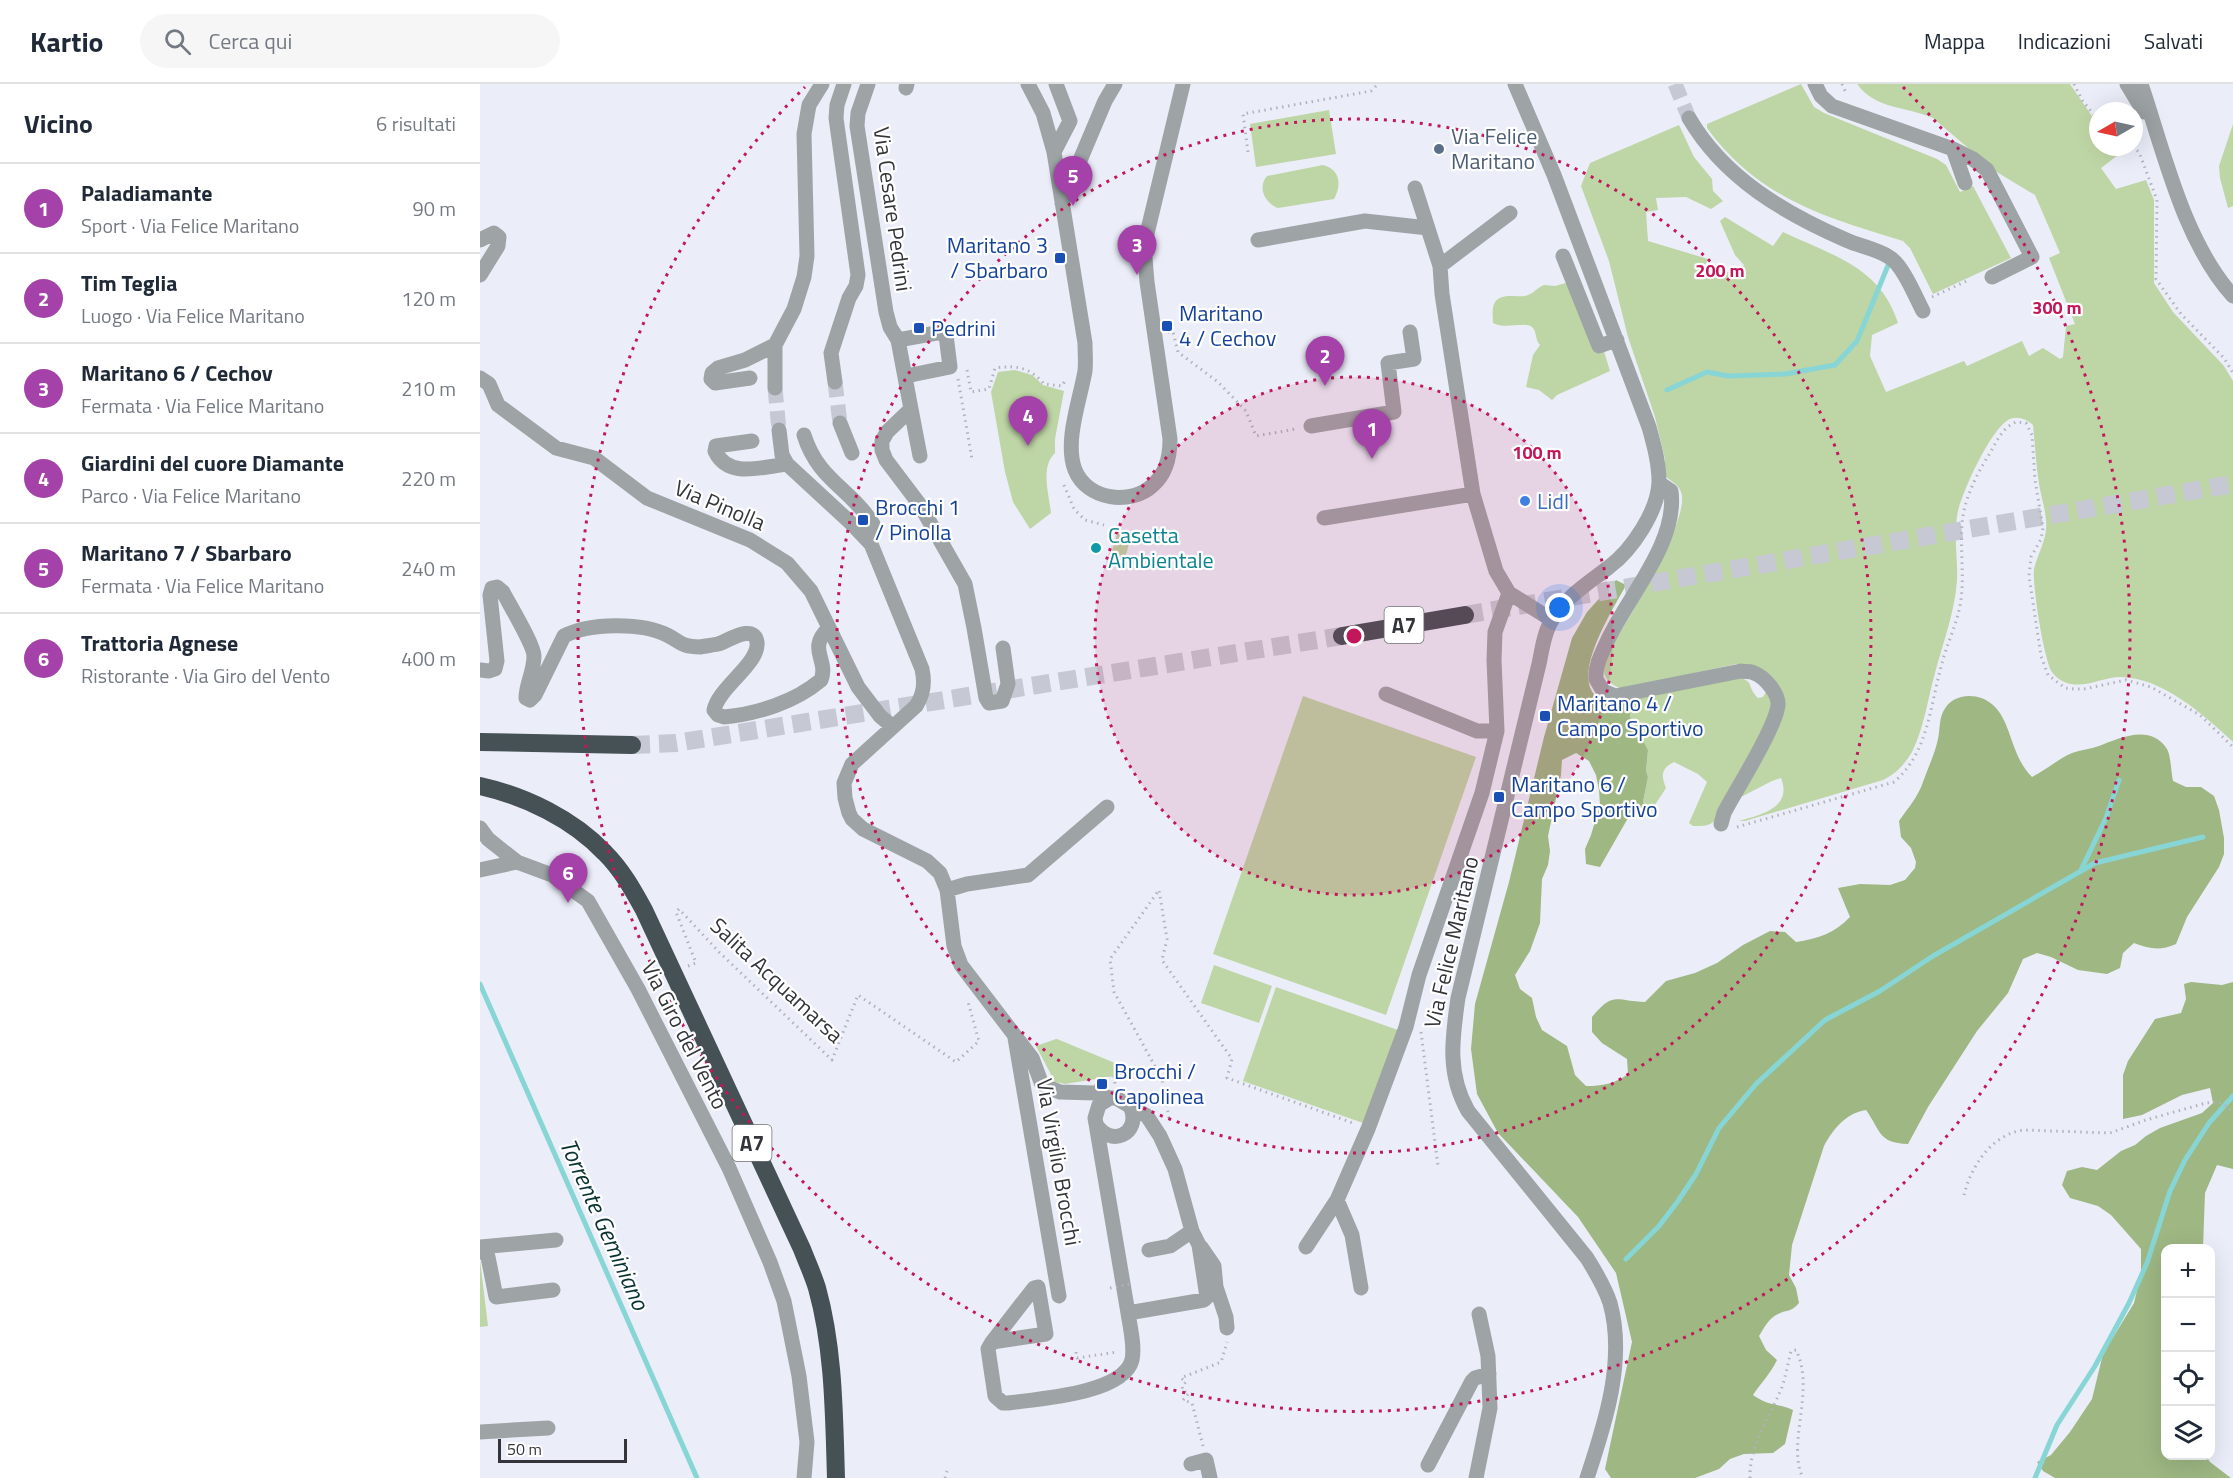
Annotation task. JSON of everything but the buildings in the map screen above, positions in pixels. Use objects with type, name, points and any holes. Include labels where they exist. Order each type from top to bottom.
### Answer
[{"type":"highway","name":"A7","points":[[1342,636],[1465,615]]},
{"type":"highway","points":[[480,742],[632,745]]},
{"type":"highway","name":"A7","points":[[480,786],[522,799],[547,811],[587,837],[621,871],[644,910],[813,1277],[825,1322],[834,1413],[836,1478]]},
{"type":"street","points":[[775,388],[775,345],[796,302],[807,256],[804,134],[809,105],[822,84]]},
{"type":"street","points":[[835,382],[831,353],[858,275],[836,124],[837,105],[844,84]]},
{"type":"street","name":"Via Cesare Pedrini","points":[[868,84],[858,113],[858,126],[886,312],[890,327],[898,340],[920,456]]},
{"type":"street","points":[[1028,84],[1043,113],[1054,152],[1085,343],[1084,374],[1070,446],[1076,472],[1089,488],[1099,494],[1123,497],[1145,491],[1154,485],[1168,464],[1170,452],[1144,246],[1183,84]]},
{"type":"street","points":[[1054,152],[1070,121],[1056,84]]},
{"type":"street","points":[[1062,203],[1105,101],[1115,84]]},
{"type":"street","name":"Via Felice Maritano","points":[[1515,84],[1554,175],[1649,427],[1656,451],[1659,483],[1645,523],[1635,540],[1610,566],[1568,601],[1551,620],[1458,998],[1451,1057],[1460,1097],[1468,1111],[1587,1258],[1603,1284],[1610,1302],[1616,1345],[1614,1369],[1608,1404],[1587,1478]]},
{"type":"street","points":[[1815,84],[1821,96],[1832,106],[1953,149],[1973,159],[1987,170],[2032,257],[1992,277]]},
{"type":"street","points":[[2127,84],[2156,126]]},
{"type":"street","points":[[2141,84],[2196,242],[2217,278],[2233,296]]},
{"type":"street","points":[[1689,118],[1721,161],[1747,185],[1803,219],[1846,240],[1889,257],[1901,271],[1923,311]]},
{"type":"street","points":[[1953,149],[1965,183]]},
{"type":"street","points":[[1415,188],[1440,266],[1442,294],[1473,494],[1496,571],[1509,593],[1551,620]]},
{"type":"street","points":[[1440,266],[1510,213]]},
{"type":"street","points":[[1258,240],[1365,221],[1428,228]]},
{"type":"street","points":[[480,240],[494,233],[499,237],[498,246],[480,275]]},
{"type":"street","points":[[1563,256],[1599,346],[1617,340]]},
{"type":"street","points":[[1311,426],[1394,412],[1388,363],[1414,359],[1410,332]]},
{"type":"street","points":[[898,340],[945,333],[950,365],[947,369],[906,376]]},
{"type":"street","points":[[750,378],[721,383],[711,379],[712,373],[718,368],[745,360],[775,345]]},
{"type":"street","name":"Via Pinolla","points":[[480,378],[489,384],[498,405],[556,448],[594,458],[646,498],[750,540],[787,563],[811,591],[858,687],[880,716],[893,727]]},
{"type":"street","points":[[911,409],[887,432],[882,441],[882,450],[886,460],[920,505],[965,584],[975,628],[986,698],[989,703],[1002,701],[1008,684],[1003,648]]},
{"type":"street","points":[[840,423],[852,453]]},
{"type":"street","points":[[752,441],[723,444],[716,446],[715,451],[727,465],[741,470],[787,464],[783,455],[779,430]]},
{"type":"street","name":"Via Virgilio Brocchi","points":[[804,435],[809,452],[819,468],[867,514],[873,524],[872,531],[866,539]]},
{"type":"street","name":"Via Virgilio Brocchi","points":[[787,464],[870,544],[925,680],[921,699],[916,706],[852,764],[844,783],[846,804],[852,819],[863,829],[927,861],[940,873],[947,890],[954,946],[961,965],[1032,1058],[1041,1082],[1060,1092],[1096,1093],[1123,1100],[1131,1108],[1145,1113],[1160,1136],[1175,1168],[1195,1238],[1206,1299],[1128,1313]]},
{"type":"street","name":"Via Felice Maritano","points":[[1659,483],[1671,491],[1673,505],[1671,516],[1657,556],[1616,622],[1599,659],[1596,679],[1603,691],[1615,696],[1741,671],[1754,673],[1766,682],[1779,703],[1774,720],[1724,813],[1722,824]]},
{"type":"street","points":[[1324,518],[1473,494]]},
{"type":"street","points":[[480,670],[489,672],[495,669],[497,662],[490,596],[492,588],[497,587],[503,592],[535,653],[532,678],[526,690],[526,698],[530,700],[564,636],[586,629],[620,625],[667,635],[682,645],[719,644],[742,634],[755,636],[757,649],[753,658],[729,684],[714,710],[718,715],[724,717],[765,709],[782,703],[820,680],[823,674],[818,645],[820,636],[828,629]]},
{"type":"street","points":[[1306,1247],[1337,1200],[1368,1129],[1407,1024],[1419,975],[1482,793],[1497,731],[1495,632],[1509,593]]},
{"type":"street","points":[[1386,694],[1477,731],[1497,731]]},
{"type":"street","points":[[947,890],[967,884],[1028,875],[1107,807]]},
{"type":"street","name":"Via Giro del Vento","points":[[480,828],[488,839],[517,862],[552,875],[588,900],[638,988],[729,1168],[770,1262],[784,1301],[799,1376],[806,1431],[804,1478]]},
{"type":"street","points":[[480,870],[517,862]]},
{"type":"street","name":"Via Virgilio Brocchi","points":[[1014,1035],[1059,1296]]},
{"type":"street","name":"Via Virgilio Brocchi","points":[[1110,1098],[1104,1101],[1096,1111],[1096,1124],[1128,1313],[1132,1350]]},
{"type":"street","points":[[1096,1124],[1104,1134],[1111,1137],[1123,1135],[1132,1126],[1134,1114],[1131,1108]]},
{"type":"street","points":[[1337,1200],[1352,1235],[1361,1288]]},
{"type":"street","points":[[1149,1250],[1195,1238],[1214,1266],[1227,1328]]},
{"type":"street","points":[[480,1247],[556,1240]]},
{"type":"street","points":[[480,1247],[488,1257],[496,1297],[554,1290]]},
{"type":"street","points":[[1476,1478],[1490,1408],[1489,1374],[1484,1332],[1479,1314]]},
{"type":"street","points":[[992,1342],[987,1353],[993,1391],[998,1400],[1008,1403],[1088,1391],[1100,1387],[1123,1374],[1132,1359],[1132,1350]]},
{"type":"street","points":[[1428,1465],[1472,1381],[1489,1374]]},
{"type":"street","points":[[480,1432],[548,1428]]},
{"type":"street","points":[[1199,1462],[1210,1478]]},
{"type":"path","points":[[1248,152],[1243,114],[1371,91],[1378,84]]},
{"type":"path","points":[[2074,84],[2089,109]]},
{"type":"path","points":[[2140,156],[2157,200],[2156,279],[2181,314],[2224,358],[2233,373]]},
{"type":"path","points":[[1932,297],[1969,280]]},
{"type":"path","points":[[1155,334],[1173,332],[1178,352],[1218,382],[1246,411],[1257,436],[1311,426]]},
{"type":"path","points":[[972,459],[958,380],[950,365],[965,362],[971,392],[989,389],[995,368],[1012,366],[1022,368],[1036,374],[1044,384],[1062,386],[1068,373],[1084,374]]},
{"type":"path","points":[[1722,824],[1736,828],[1894,782],[1906,772],[1922,742],[1931,714],[1941,667],[1960,606],[1962,523],[1966,500],[1981,467],[2002,433],[2016,422],[2026,423],[2032,435],[2035,480],[2043,528],[2041,539],[2031,557],[2029,576],[2041,656],[2048,675],[2065,688],[2084,689],[2126,680],[2151,687],[2200,715],[2233,747]]},
{"type":"path","points":[[1160,1136],[1170,1128],[1162,1079],[1114,992],[1110,959],[1159,890],[1167,939],[1162,960],[1232,1059],[1227,1078],[1368,1129]]},
{"type":"path","name":"Salita Acquamarsa","points":[[687,967],[696,963],[676,912],[679,909],[719,952],[832,1060],[858,995],[956,1062],[979,1041],[973,1018]]},
{"type":"path","points":[[1407,1024],[1454,1028]]},
{"type":"path","points":[[1407,1024],[1421,1030],[1438,1166]]},
{"type":"path","points":[[1964,1195],[1968,1180],[1981,1158],[2002,1136],[2012,1132],[2024,1130],[2110,1133],[2146,1120],[2206,1103],[2218,1102],[2228,1107],[2233,1114]]},
{"type":"path","points":[[1110,1287],[1130,1284]]},
{"type":"path","points":[[1198,1426],[1192,1403],[1183,1400],[1189,1393],[1183,1391],[1182,1386],[1186,1382],[1181,1378],[1221,1362],[1225,1354],[1227,1328]]},
{"type":"path","points":[[1076,1352],[1077,1358],[1132,1350]]},
{"type":"path","points":[[1750,1478],[1749,1464],[1755,1445],[1783,1385],[1791,1351],[1796,1350],[1803,1371],[1798,1453],[1799,1470],[1803,1478]]},
{"type":"path","points":[[945,1478],[948,1471]]},
{"type":"green space","points":[[1801,84],[1814,107],[1824,113],[1937,159],[1946,165],[1960,192],[1973,186],[2011,258],[1933,294],[1910,248],[1903,241],[1846,223],[1794,202],[1748,172],[1707,128],[1707,124]]},
{"type":"green space","points":[[1857,84],[2070,84],[2089,112],[2089,156],[2117,156],[2101,168],[2116,189],[2146,180],[2154,200],[2154,283],[2173,312],[2224,366],[2233,381],[2233,742],[2181,699],[2151,683],[2120,677],[2077,685],[2060,680],[2052,672],[2042,638],[2034,577],[2034,569],[2046,527],[2033,425],[2025,419],[2018,418],[2008,420],[1993,436],[1971,476],[1961,502],[1956,528],[1957,571],[1954,604],[1923,723],[1912,752],[1903,765],[1888,777],[1739,821],[1765,813],[1779,803],[1784,788],[1781,778],[1737,799],[1782,717],[1756,667],[1736,664],[1622,689],[1606,678],[1604,660],[1653,576],[1676,526],[1682,506],[1680,490],[1665,476],[1665,459],[1655,417],[1628,337],[1609,261],[1581,186],[1590,163],[1679,125],[1694,157],[1712,179],[1713,191],[1723,201],[1711,209],[1686,197],[1656,198],[1658,210],[1646,212],[1648,241],[1708,259],[1704,267],[1723,278],[1730,268],[1738,273],[1744,265],[1735,255],[1720,221],[1725,217],[1773,246],[1783,232],[1852,265],[1879,288],[1890,304],[1898,323],[1872,335],[1870,356],[1886,392],[1964,361],[1967,366],[2022,341],[2029,356],[2043,348],[2060,359],[2063,357],[2066,326],[2075,324],[2049,258],[2060,253],[2035,195],[1995,171],[1933,118],[1882,103]]},
{"type":"green space","points":[[1329,110],[1336,154],[1256,167],[1250,124]]},
{"type":"green space","points":[[2233,124],[2233,206],[2228,208],[2219,166]]},
{"type":"green space","points":[[1323,165],[1333,170],[1338,178],[1337,194],[1334,199],[1278,208],[1266,199],[1263,185],[1267,176]]},
{"type":"green space","points":[[1566,283],[1603,348],[1610,371],[1557,395],[1552,400],[1539,390],[1526,387],[1533,355],[1540,345],[1534,329],[1529,325],[1503,326],[1493,323],[1493,306],[1501,297],[1525,296],[1544,285],[1555,286]]},
{"type":"green space","points":[[1015,370],[1032,375],[1043,385],[1064,391],[1055,439],[1055,453],[1050,459],[1047,473],[1051,513],[1030,529],[1013,502],[1005,472],[991,392],[998,372]]},
{"type":"green space","points":[[1119,529],[1127,534],[1128,538],[1124,560],[1110,557]]},
{"type":"green space","points":[[1616,580],[1626,585],[1597,641],[1588,673],[1590,686],[1596,696],[1604,701],[1617,702],[1631,699],[1630,716],[1635,731],[1642,738],[1648,750],[1646,771],[1648,777],[1643,802],[1649,814],[1632,811],[1600,867],[1586,864],[1585,849],[1600,805],[1596,775],[1589,761],[1576,753],[1562,760],[1548,836],[1550,851],[1548,865],[1542,879],[1540,923],[1530,951],[1515,975],[1520,989],[1532,998],[1536,1017],[1542,1030],[1567,1046],[1575,1075],[1586,1086],[1608,1084],[1628,1074],[1627,1059],[1602,1043],[1592,1032],[1592,1017],[1605,1004],[1616,999],[1645,1002],[1666,981],[1695,973],[1717,963],[1743,945],[1770,931],[1785,932],[1796,942],[1825,934],[1850,917],[1838,888],[1860,884],[1890,885],[1905,880],[1915,868],[1916,862],[1911,848],[1901,837],[1899,821],[1921,787],[1937,744],[1943,712],[1947,705],[1959,698],[1973,696],[1993,705],[2004,720],[2019,759],[2032,777],[2072,753],[2134,735],[2152,736],[2167,749],[2173,781],[2186,787],[2201,787],[2214,796],[2224,838],[2224,854],[2219,867],[2187,917],[2176,944],[2165,948],[2155,948],[2134,943],[2123,953],[2120,968],[2107,974],[2078,970],[2037,953],[2023,959],[2008,993],[1977,1031],[1928,1107],[1908,1144],[1885,1138],[1866,1110],[1852,1114],[1836,1128],[1824,1146],[1792,1245],[1789,1275],[1796,1288],[1799,1303],[1791,1310],[1772,1318],[1759,1336],[1766,1350],[1777,1360],[1753,1395],[1763,1401],[1793,1410],[1785,1444],[1773,1453],[1744,1454],[1730,1459],[1719,1469],[1695,1478],[1611,1478],[1605,1469],[1632,1342],[1616,1273],[1578,1217],[1498,1133],[1477,1094],[1471,1049],[1475,1004],[1572,638],[1587,612]]},
{"type":"green space","points":[[1733,676],[1748,682],[1758,698],[1763,697],[1766,692],[1772,697],[1771,718],[1715,820],[1702,826],[1693,826],[1689,823],[1707,782],[1698,774],[1674,762],[1664,770],[1663,780],[1666,788],[1649,814],[1643,802],[1648,777],[1646,771],[1648,750],[1642,738],[1635,731],[1630,716],[1631,699]]},
{"type":"green space","points":[[1303,696],[1476,757],[1386,1015],[1213,954]]},
{"type":"green space","points":[[1214,965],[1272,986],[1259,1023],[1201,1003]]},
{"type":"green space","points":[[2191,982],[2222,985],[2233,982],[2233,1169],[2217,1165],[2205,1193],[2203,1244],[2161,1244],[2161,1460],[2209,1460],[2231,1478],[2055,1478],[2043,1471],[2037,1462],[2051,1455],[2092,1399],[2103,1354],[2134,1303],[2141,1274],[2141,1249],[2111,1215],[2098,1206],[2070,1198],[2062,1185],[2067,1171],[2082,1167],[2097,1170],[2121,1151],[2135,1145],[2146,1136],[2160,1128],[2202,1113],[2213,1103],[2210,1088],[2182,1095],[2142,1115],[2123,1119],[2123,1075],[2128,1061],[2155,1019],[2181,1013],[2186,999],[2184,984]]},
{"type":"green space","points":[[1276,987],[1398,1030],[1366,1124],[1243,1081]]},
{"type":"green space","points":[[1056,1039],[1127,1068],[1121,1075],[1065,1084],[1055,1082],[1036,1046]]},
{"type":"green space","points":[[480,1260],[488,1326],[480,1327]]},
{"type":"waterway","points":[[1667,390],[1707,372],[1728,376],[1785,374],[1835,365],[1857,341],[1889,263]]},
{"type":"waterway","points":[[2081,870],[2106,818],[2119,780]]},
{"type":"waterway","points":[[1626,1259],[1659,1226],[1678,1201],[1696,1174],[1719,1128],[1756,1084],[1825,1020],[1880,991],[1933,956],[2095,863],[2203,837]]},
{"type":"waterway","name":"Torrente Geminiano","points":[[480,984],[697,1478]]},
{"type":"waterway","points":[[2035,1478],[2057,1425],[2095,1366],[2129,1303],[2147,1263],[2170,1191],[2185,1160],[2209,1123],[2233,1096]]},
{"type":"tunnel","points":[[1675,84],[1689,118]]},
{"type":"tunnel","points":[[835,382],[840,423]]},
{"type":"tunnel","points":[[775,388],[779,430]]},
{"type":"tunnel","points":[[1465,615],[2233,484]]},
{"type":"tunnel","points":[[632,745],[676,743],[1342,636]]},
{"type":"place","name":"Via Felice Maritano","points":[[1439,149]]},
{"type":"place","name":"Maritano 7 / Sbarbaro","points":[[1073,206]]},
{"type":"place","name":"Maritano 3 / Sbarbaro","points":[[1060,258]]},
{"type":"place","name":"Maritano 6 / Cechov","points":[[1137,275]]},
{"type":"place","name":"Maritano 4 / Cechov","points":[[1167,326]]},
{"type":"place","name":"Pedrini","points":[[919,328]]},
{"type":"place","name":"Tim Teglia","points":[[1325,386]]},
{"type":"place","name":"Giardini del cuore Diamante","points":[[1028,446]]},
{"type":"place","name":"Paladiamante","points":[[1372,459]]},
{"type":"place","name":"Lidl","points":[[1525,501]]},
{"type":"place","name":"Brocchi 1 / Pinolla","points":[[863,520]]},
{"type":"place","name":"Casetta Ambientale","points":[[1096,548]]},
{"type":"place","name":"Maritano 4 / Campo Sportivo","points":[[1545,716]]},
{"type":"place","name":"Maritano 6 / Campo Sportivo","points":[[1499,797]]},
{"type":"place","name":"Trattoria Agnese","points":[[568,903]]},
{"type":"place","name":"Brocchi / Capolinea","points":[[1102,1084]]}]
